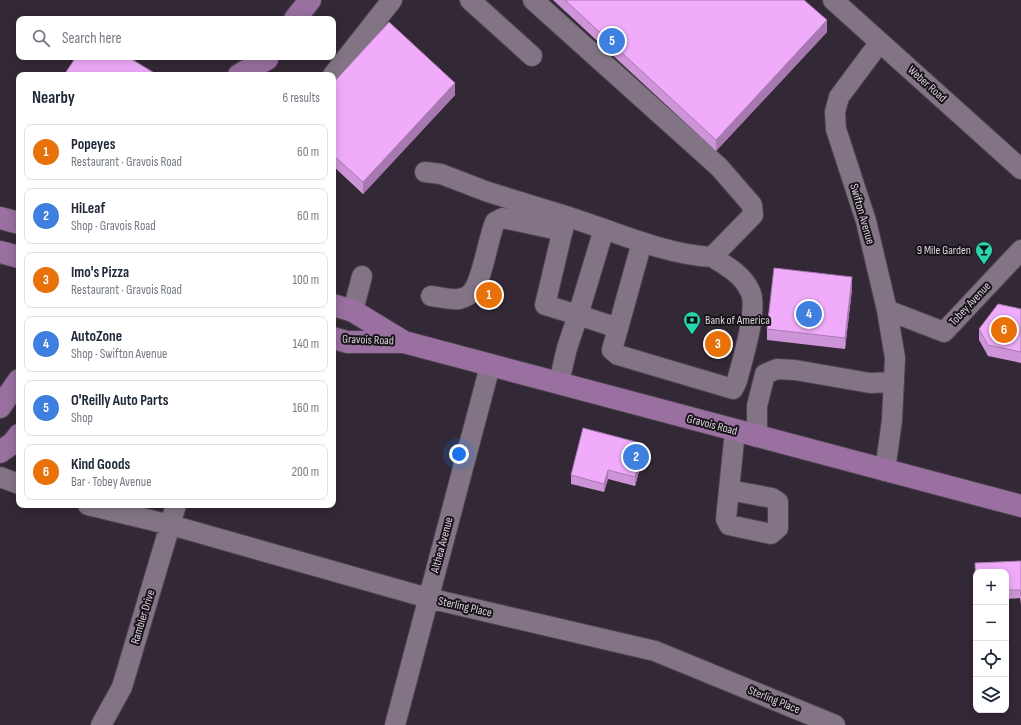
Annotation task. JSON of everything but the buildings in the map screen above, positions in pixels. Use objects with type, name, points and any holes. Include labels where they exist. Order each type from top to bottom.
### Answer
[{"type":"main road","points":[[297,16],[310,0]]},
{"type":"main road","points":[[246,72],[266,64]]},
{"type":"main road","points":[[0,218],[16,222]]},
{"type":"main road","points":[[0,252],[16,256]]},
{"type":"main road","name":"Gravois Road","points":[[343,308],[404,342],[490,366],[559,382],[756,437],[1021,506]]},
{"type":"main road","name":"Gravois Road","points":[[336,339],[347,342],[404,342]]},
{"type":"main road","points":[[0,407],[16,384]]},
{"type":"main road","points":[[0,452],[13,443],[16,439]]},
{"type":"street","points":[[335,72],[392,0]]},
{"type":"street","points":[[470,0],[532,56]]},
{"type":"street","points":[[533,0],[719,167],[752,205],[753,215],[712,257]]},
{"type":"street","name":"Weber Road","points":[[833,0],[874,50],[1021,169]]},
{"type":"street","name":"Swifton Avenue","points":[[874,50],[839,97],[835,112],[836,129],[866,221],[876,263],[896,313],[894,391]]},
{"type":"street","points":[[425,172],[441,174],[565,224]]},
{"type":"street","points":[[431,296],[458,299],[473,292],[478,283],[489,236],[495,222],[503,218],[604,228],[642,242],[700,256],[712,257],[732,269],[742,279],[753,298],[753,310],[738,381],[734,389],[618,355],[612,350],[642,242]]},
{"type":"street","points":[[565,224],[545,305],[618,328]]},
{"type":"street","points":[[559,382],[567,348],[604,228]]},
{"type":"street","name":"Tobey Avenue","points":[[896,313],[944,332],[1021,250]]},
{"type":"street","points":[[343,308],[362,276]]},
{"type":"street","name":"Althea Avenue","points":[[395,725],[490,366]]},
{"type":"street","points":[[756,437],[756,406],[765,374],[777,369],[795,370],[870,383],[894,391],[892,420],[885,471]]},
{"type":"street","points":[[729,490],[735,431]]},
{"type":"street","points":[[0,478],[16,483]]},
{"type":"street","name":"Sterling Place","points":[[100,508],[171,526],[428,598],[654,650],[835,725]]},
{"type":"street","name":"Rambler Drive","points":[[101,725],[122,687],[175,508]]},
{"type":"place","name":"O'Reilly Auto Parts","points":[[612,41]]},
{"type":"place","name":"9 Mile Garden","points":[[984,265]]},
{"type":"place","name":"Popeyes","points":[[489,295]]},
{"type":"place","name":"AutoZone","points":[[809,314]]},
{"type":"place","name":"Kind Goods","points":[[1004,330]]},
{"type":"place","name":"Bank of America","points":[[692,335]]},
{"type":"place","name":"Imo's Pizza","points":[[718,344]]},
{"type":"place","name":"HiLeaf","points":[[636,457]]}]
